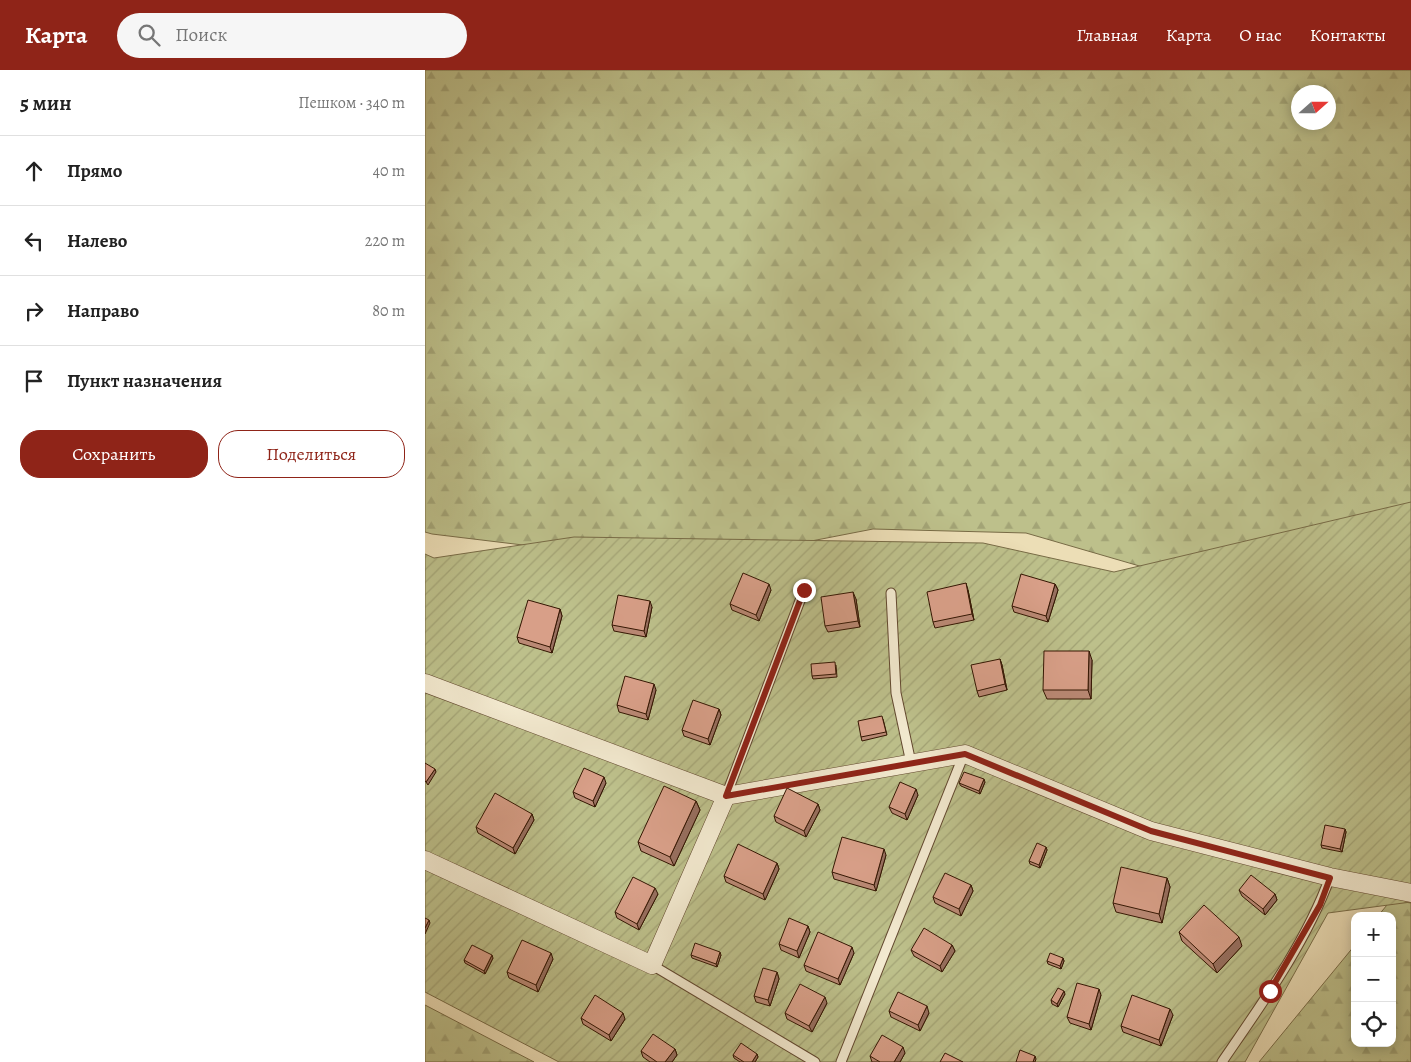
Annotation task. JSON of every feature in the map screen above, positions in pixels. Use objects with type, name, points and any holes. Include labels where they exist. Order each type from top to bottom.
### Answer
[{"type":"street","points":[[425,682],[726,796],[965,754],[1151,831],[1330,878],[1411,893]]},
{"type":"street","points":[[425,860],[652,965],[726,796]]},
{"type":"lane","points":[[726,796],[804,590]]},
{"type":"lane","points":[[891,593],[896,694],[911,763]]},
{"type":"lane","points":[[841,1062],[965,754]]},
{"type":"lane","points":[[1222,1062],[1275,982],[1320,905],[1330,878]]},
{"type":"lane","points":[[652,965],[815,1062]]},
{"type":"green space","points":[[425,70],[1411,70],[1411,611],[1167,574],[1026,533],[873,529],[688,565],[425,532]]},
{"type":"green space","points":[[1411,502],[1411,902],[1328,913],[1245,1062],[559,1062],[425,992],[425,554],[434,558],[574,537],[983,543],[1114,572]]},
{"type":"green space","points":[[1391,900],[1411,903],[1411,1062],[1259,1062],[1351,950],[1351,1047],[1396,1047],[1396,912],[1381,912]]},
{"type":"green space","points":[[425,1005],[534,1062],[425,1062]]},
{"type":"building","points":[[743,573],[769,584],[756,615],[730,604]]},
{"type":"building","points":[[1021,574],[1055,584],[1046,616],[1012,606]]},
{"type":"building","points":[[966,583],[972,614],[933,622],[927,592]]},
{"type":"building","points":[[853,592],[858,621],[825,626],[821,597]]},
{"type":"building","points":[[618,595],[650,601],[644,631],[612,625]]},
{"type":"building","points":[[528,600],[560,609],[550,647],[517,637]]},
{"type":"building","points":[[1044,651],[1089,651],[1088,690],[1043,690]]},
{"type":"building","points":[[1000,659],[1005,684],[977,691],[971,665]]},
{"type":"building","points":[[835,662],[836,674],[812,676],[811,664]]},
{"type":"building","points":[[625,676],[654,684],[646,714],[617,705]]},
{"type":"building","points":[[693,700],[719,709],[708,739],[682,730]]},
{"type":"building","points":[[882,716],[886,732],[861,737],[858,721]]},
{"type":"building","points":[[425,763],[435,769],[426,782],[425,781]]},
{"type":"building","points":[[584,768],[604,777],[593,801],[573,792]]},
{"type":"building","points":[[964,772],[984,779],[979,791],[959,783]]},
{"type":"building","points":[[900,782],[916,789],[905,814],[889,807]]},
{"type":"building","points":[[664,786],[696,801],[670,857],[638,842]]},
{"type":"building","points":[[787,788],[818,804],[804,831],[774,816]]},
{"type":"building","points":[[495,793],[532,814],[513,848],[476,827]]},
{"type":"building","points":[[1325,825],[1345,829],[1340,849],[1321,845]]},
{"type":"building","points":[[842,837],[884,849],[874,885],[832,872]]},
{"type":"building","points":[[1037,843],[1046,847],[1039,865],[1029,861]]},
{"type":"building","points":[[738,844],[777,863],[763,894],[724,876]]},
{"type":"building","points":[[1121,867],[1167,878],[1159,914],[1113,903]]},
{"type":"building","points":[[945,873],[971,885],[959,909],[933,897]]},
{"type":"building","points":[[1251,875],[1275,894],[1263,909],[1239,890]]},
{"type":"building","points":[[633,877],[655,888],[637,924],[615,912]]},
{"type":"building","points":[[1204,905],[1239,937],[1213,964],[1179,932]]},
{"type":"building","points":[[425,918],[429,920],[425,928]]},
{"type":"building","points":[[789,918],[808,926],[797,951],[779,944]]},
{"type":"building","points":[[924,928],[952,945],[940,966],[911,950]]},
{"type":"building","points":[[818,932],[852,947],[838,979],[804,965]]},
{"type":"building","points":[[522,940],[551,953],[536,985],[507,972]]},
{"type":"building","points":[[695,943],[720,952],[716,964],[691,955]]},
{"type":"building","points":[[472,945],[492,955],[484,971],[464,960]]},
{"type":"building","points":[[1050,953],[1063,958],[1060,966],[1047,961]]},
{"type":"building","points":[[763,968],[777,972],[768,1000],[754,996]]},
{"type":"building","points":[[1077,983],[1099,989],[1089,1024],[1067,1017]]},
{"type":"building","points":[[800,984],[825,997],[809,1026],[785,1013]]},
{"type":"building","points":[[1058,988],[1064,991],[1057,1004],[1051,1000]]},
{"type":"building","points":[[898,992],[927,1006],[918,1025],[889,1011]]},
{"type":"building","points":[[595,995],[623,1013],[609,1035],[581,1018]]},
{"type":"building","points":[[1132,995],[1170,1009],[1159,1040],[1121,1026]]},
{"type":"building","points":[[653,1034],[675,1049],[665,1062],[657,1062],[641,1051]]},
{"type":"building","points":[[882,1035],[903,1047],[894,1062],[880,1062],[870,1056]]},
{"type":"building","points":[[741,1043],[757,1054],[752,1062],[744,1062],[733,1055]]},
{"type":"building","points":[[1020,1050],[1035,1056],[1033,1062],[1016,1062]]},
{"type":"building","points":[[945,1053],[963,1062],[940,1062]]},
{"type":"route","points":[[804,590],[726,796],[965,754],[1151,831],[1330,878],[1320,905],[1270,991]]}]
